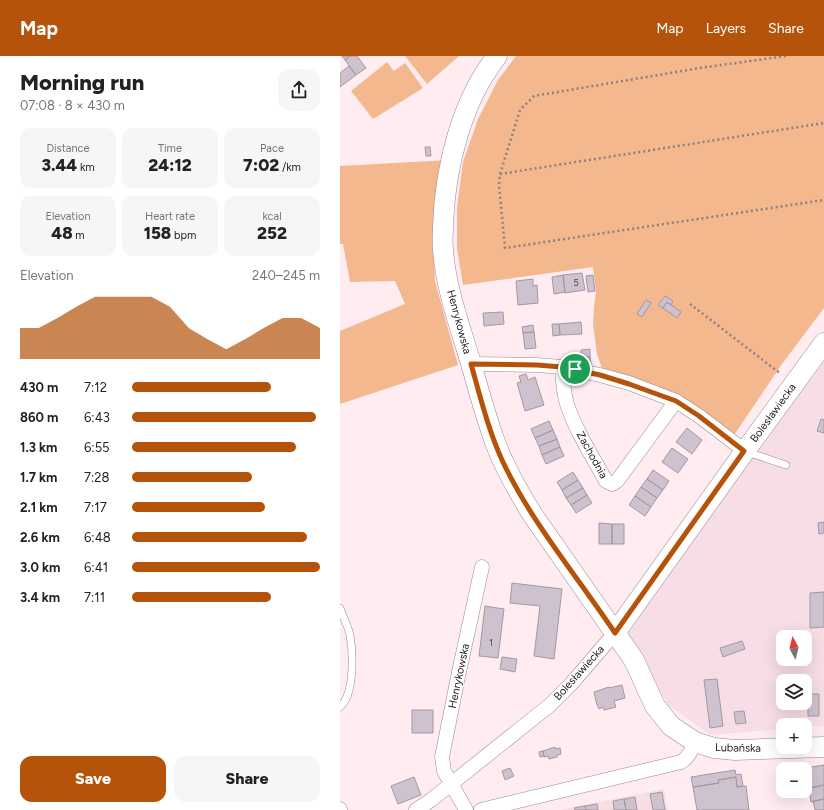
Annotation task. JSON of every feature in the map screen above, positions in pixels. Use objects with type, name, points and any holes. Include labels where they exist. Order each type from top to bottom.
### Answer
[{"type":"main road","name":"Henrykowska","points":[[497,56],[485,72],[465,114],[450,160],[444,209],[443,250],[452,300],[495,442],[502,460],[521,496],[615,633]]},
{"type":"main road","name":"Bolesławiecka","points":[[615,633],[744,451],[824,344]]},
{"type":"main road","name":"Lubańska","points":[[615,633],[634,660],[656,708],[671,726],[695,742],[714,748],[729,750],[824,747]]},
{"type":"street","points":[[471,364],[562,367],[607,377],[676,401],[699,416],[744,451]]},
{"type":"street","name":"Zachodnia","points":[[562,367],[563,384],[567,403],[578,430],[606,481],[612,484],[617,481],[676,401]]},
{"type":"street","name":"Henrykowska","points":[[466,810],[451,784],[443,766],[442,757],[482,567]]},
{"type":"street","name":"Bolesławiecka","points":[[416,810],[426,804],[550,705],[571,684],[615,633]]},
{"type":"street","points":[[481,810],[681,762],[689,755],[695,742]]},
{"type":"lane","points":[[744,451],[786,465]]},
{"type":"lane","points":[[340,608],[350,633],[352,663],[351,682],[348,695],[340,707]]},
{"type":"path","points":[[786,56],[692,69],[534,96],[520,110],[500,174],[499,185],[505,248],[824,200]]},
{"type":"path","points":[[500,174],[824,123]]},
{"type":"path","points":[[690,304],[794,384]]},
{"type":"shaded area","points":[[405,56],[459,56],[427,84]]},
{"type":"shaded area","points":[[516,56],[824,56],[824,308],[782,364],[732,438],[603,371],[597,354],[593,324],[596,292],[593,267],[463,285],[457,248],[457,208],[463,162],[478,119],[498,80]]},
{"type":"shaded area","points":[[387,62],[394,71],[405,63],[423,88],[373,119],[351,91]]},
{"type":"shaded area","points":[[450,160],[434,263],[435,281],[458,365],[340,404],[340,331],[405,304],[395,281],[350,282],[343,244],[340,244],[340,166]]},
{"type":"shaded area","points":[[824,362],[824,726],[812,727],[812,718],[776,718],[776,730],[711,735],[668,705],[625,627],[722,494]]},
{"type":"shaded area","points":[[664,789],[668,810],[559,810]]},
{"type":"building","points":[[342,56],[350,56],[345,60]]},
{"type":"building","points":[[350,56],[357,56],[366,68],[356,75],[345,60]]},
{"type":"building","points":[[349,66],[356,75],[340,87],[340,73]]},
{"type":"building","points":[[425,147],[430,147],[431,156],[426,156]]},
{"type":"building","points":[[582,273],[585,290],[565,293],[563,275]]},
{"type":"building","points":[[563,275],[565,292],[554,294],[552,277]]},
{"type":"building","points":[[593,275],[595,291],[588,292],[586,276]]},
{"type":"building","points":[[533,279],[533,286],[537,285],[538,303],[518,305],[516,281]]},
{"type":"building","points":[[665,296],[673,301],[671,305],[667,302],[663,308],[658,305]]},
{"type":"building","points":[[646,300],[651,303],[642,317],[637,314]]},
{"type":"building","points":[[667,302],[681,312],[677,318],[663,308]]},
{"type":"building","points":[[503,312],[504,324],[484,326],[483,313]]},
{"type":"building","points":[[581,322],[582,334],[560,335],[559,324]]},
{"type":"building","points":[[552,324],[559,324],[560,335],[553,336]]},
{"type":"building","points":[[533,325],[534,332],[523,333],[522,327]]},
{"type":"building","points":[[534,332],[536,348],[525,349],[523,333]]},
{"type":"building","points":[[590,349],[590,357],[581,357],[581,350]]},
{"type":"building","points":[[584,357],[590,357],[591,364],[584,365]]},
{"type":"building","points":[[526,374],[528,380],[535,377],[544,405],[525,411],[517,383],[521,382],[519,376]]},
{"type":"building","points":[[821,419],[824,420],[824,433],[817,431]]},
{"type":"building","points":[[549,421],[553,430],[535,438],[531,429]]},
{"type":"building","points":[[687,428],[702,440],[692,454],[676,442]]},
{"type":"building","points":[[553,430],[557,439],[539,446],[535,438]]},
{"type":"building","points":[[557,439],[560,447],[542,455],[539,446]]},
{"type":"building","points":[[560,447],[564,456],[546,464],[542,455]]},
{"type":"building","points":[[672,448],[688,459],[678,473],[662,462]]},
{"type":"building","points":[[653,470],[669,481],[663,490],[647,479]]},
{"type":"building","points":[[573,472],[578,480],[562,490],[557,482]]},
{"type":"building","points":[[647,479],[663,490],[657,498],[641,487]]},
{"type":"building","points":[[578,480],[583,488],[566,498],[562,490]]},
{"type":"building","points":[[641,487],[657,498],[651,507],[635,496]]},
{"type":"building","points":[[583,488],[587,495],[571,505],[566,498]]},
{"type":"building","points":[[587,495],[592,503],[576,513],[571,505]]},
{"type":"building","points":[[635,496],[651,507],[645,516],[629,505]]},
{"type":"building","points":[[824,522],[824,533],[819,534],[818,523]]},
{"type":"building","points":[[599,523],[612,524],[612,544],[599,544]]},
{"type":"building","points":[[612,524],[624,524],[624,544],[612,544]]},
{"type":"building","points":[[512,583],[562,589],[554,659],[534,656],[540,606],[510,603]]},
{"type":"building","points":[[824,592],[824,627],[810,628],[810,593]]},
{"type":"building","points":[[485,606],[504,609],[498,658],[479,656]]},
{"type":"building","points":[[742,641],[745,649],[723,657],[720,648]]},
{"type":"building","points":[[502,657],[517,659],[515,672],[500,669]]},
{"type":"building","points":[[717,679],[723,726],[710,728],[704,680]]},
{"type":"building","points":[[622,685],[625,698],[614,701],[616,707],[604,710],[603,707],[599,709],[594,692],[609,687]]},
{"type":"building","points":[[812,694],[819,694],[819,716],[808,716],[808,710],[812,710]]},
{"type":"building","points":[[412,710],[433,710],[433,733],[412,733]]},
{"type":"building","points":[[744,711],[746,723],[736,724],[734,712]]},
{"type":"building","points":[[555,747],[555,749],[560,748],[561,754],[557,755],[557,757],[549,759],[548,756],[544,757],[543,751]]},
{"type":"building","points":[[543,751],[544,756],[540,757],[539,752]]},
{"type":"building","points":[[824,765],[824,785],[812,788],[812,767]]},
{"type":"building","points":[[510,768],[514,776],[505,780],[502,771]]},
{"type":"building","points":[[735,770],[736,775],[741,774],[743,786],[737,787],[736,777],[718,780],[719,783],[693,787],[691,777]]},
{"type":"building","points":[[414,777],[421,795],[398,804],[391,786]]},
{"type":"building","points":[[736,777],[737,787],[746,786],[749,810],[697,810],[693,787],[719,783],[718,780]]},
{"type":"building","points":[[824,785],[824,799],[811,802],[812,787]]},
{"type":"building","points":[[662,792],[665,810],[653,810],[650,794]]},
{"type":"building","points":[[635,797],[637,810],[626,810],[624,799]]},
{"type":"building","points":[[624,799],[626,810],[614,810],[613,801]]},
{"type":"building","points":[[824,799],[824,810],[815,810],[813,801]]},
{"type":"building","points":[[597,804],[598,810],[586,810],[585,806]]},
{"type":"building","points":[[585,806],[586,810],[575,810],[574,808]]},
{"type":"route","points":[[471,364],[537,365],[575,369],[655,392],[676,401],[699,416],[744,451],[615,633],[560,555],[521,496],[502,460],[495,442],[471,364]]}]
